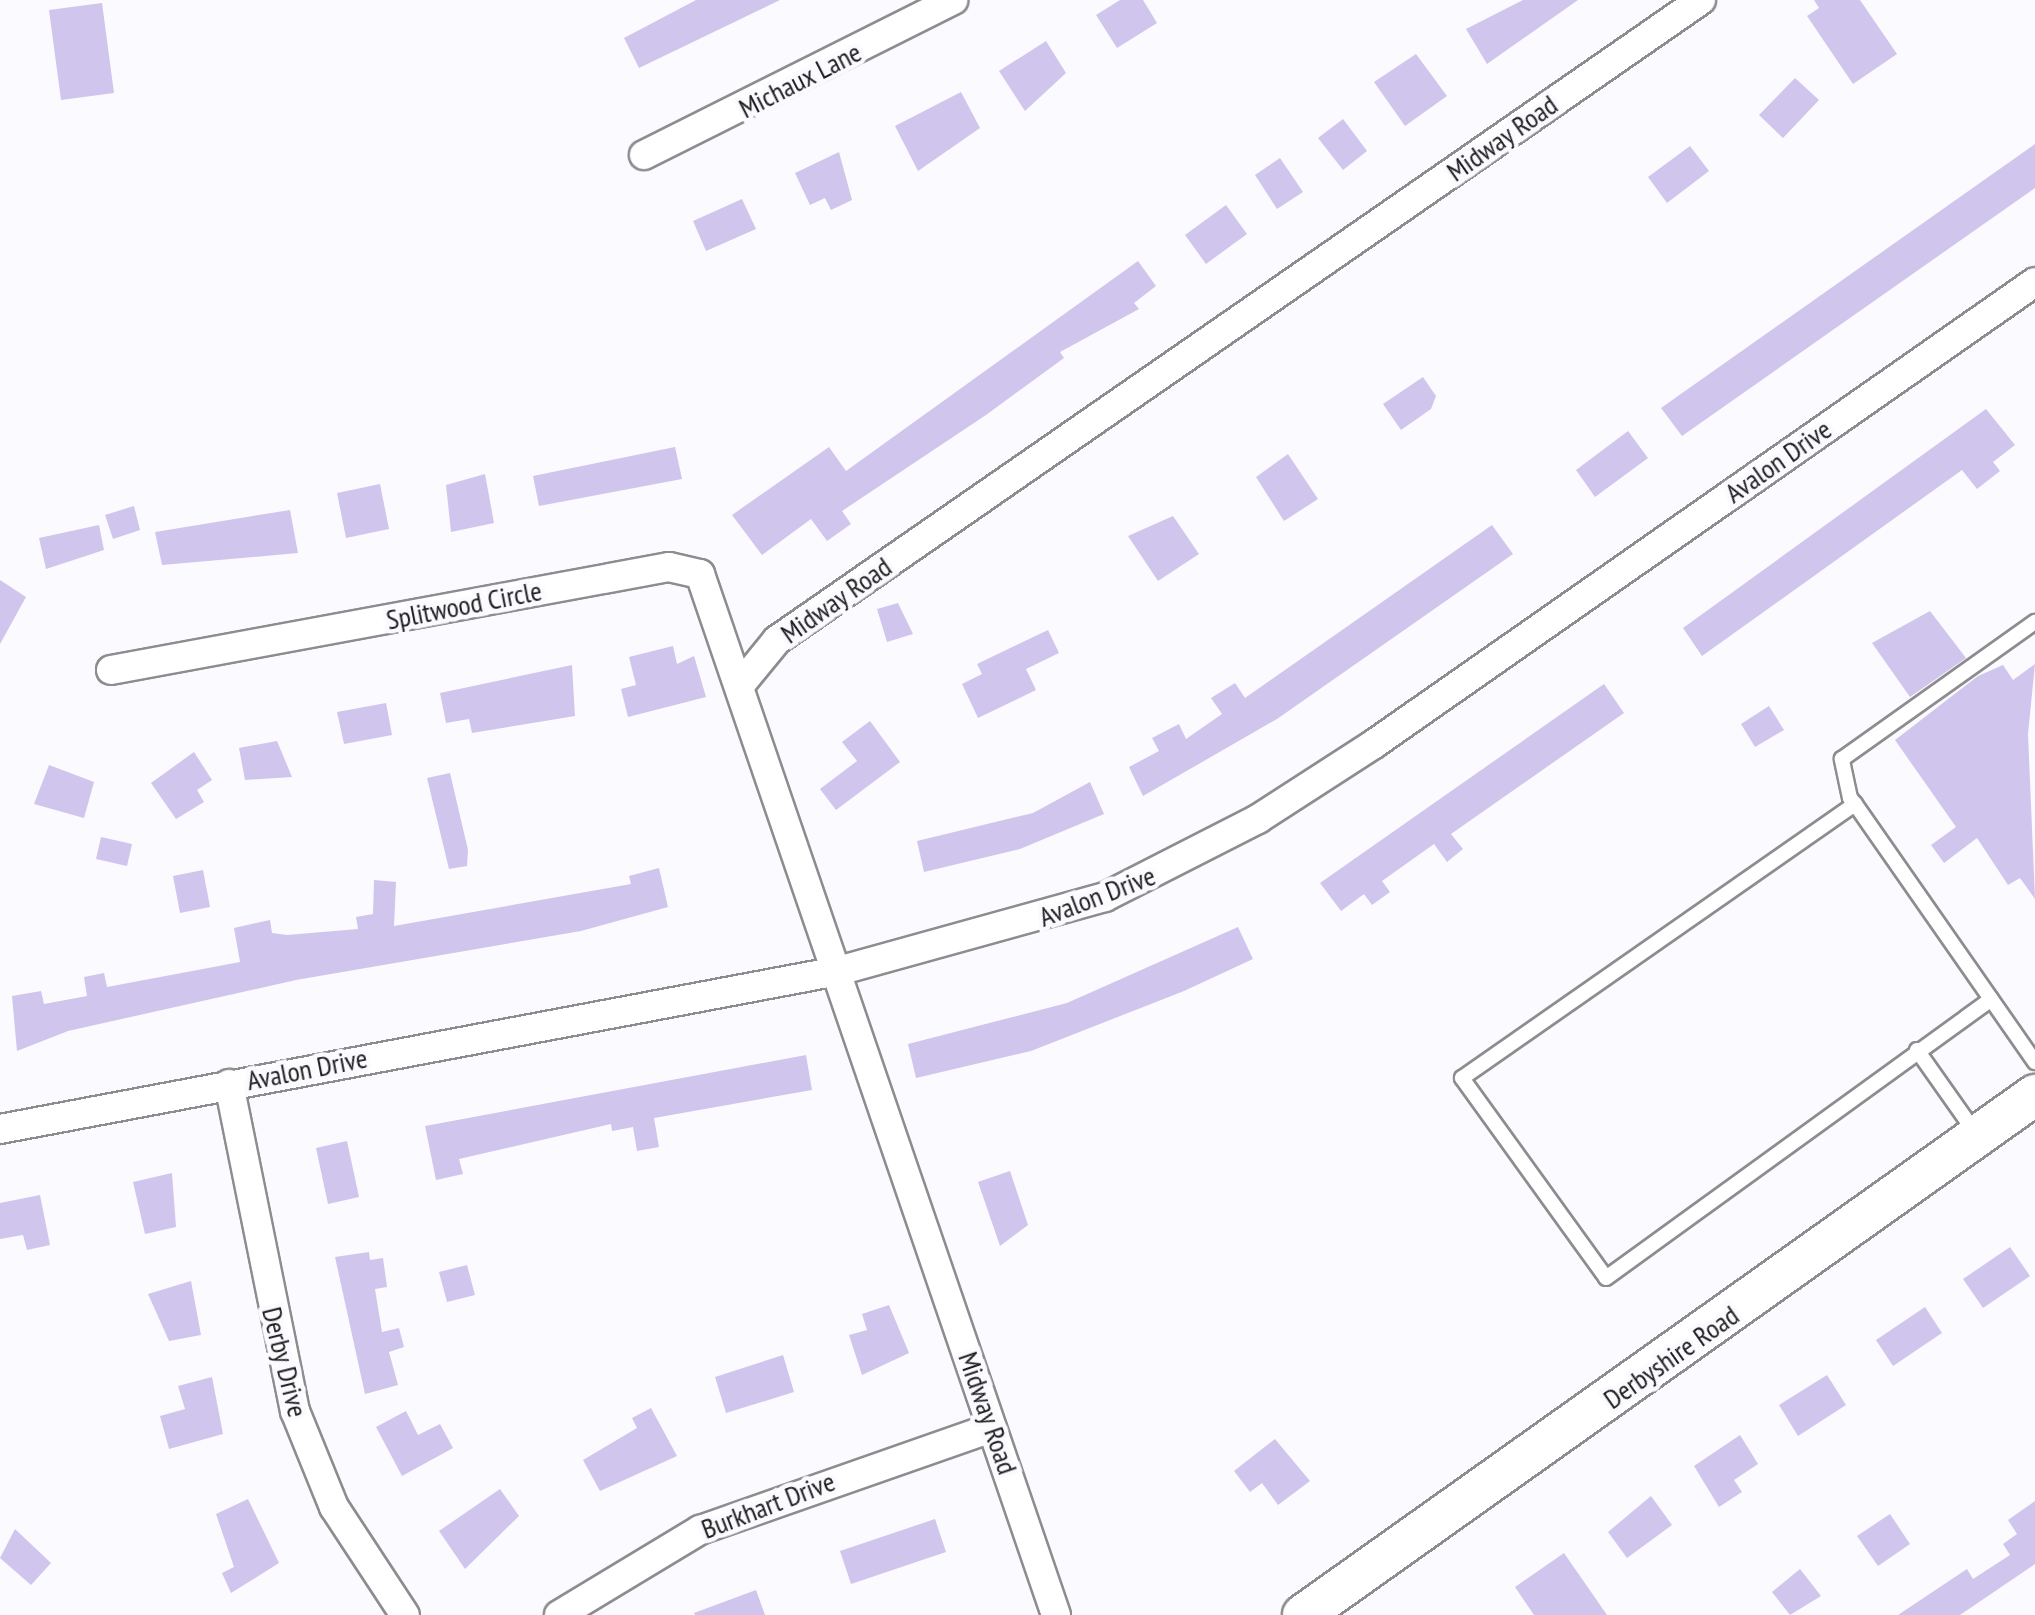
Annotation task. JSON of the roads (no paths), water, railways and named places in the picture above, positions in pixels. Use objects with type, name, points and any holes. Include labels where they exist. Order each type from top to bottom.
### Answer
[{"type":"street","name":"Michaux Lane","points":[[644,155],[953,0]]},
{"type":"street","name":"Midway Road","points":[[1056,1615],[838,970],[749,736],[741,684],[777,640],[1701,0]]},
{"type":"street","name":"Avalon Drive","points":[[0,1129],[838,970],[1105,897],[1258,819],[2035,282]]},
{"type":"street","name":"Splitwood Circle","points":[[111,670],[669,567],[700,574],[741,684]]},
{"type":"street","name":"Derby Drive","points":[[228,1084],[294,1411],[334,1506],[406,1615]]},
{"type":"street","name":"Derbyshire Road","points":[[1321,1610],[2035,1095]]},
{"type":"street","name":"Burkhart Drive","points":[[560,1615],[700,1530],[992,1428]]},
{"type":"lane","points":[[2035,622],[1842,759],[1855,804],[2035,1062]]},
{"type":"lane","points":[[1855,804],[1462,1078],[1606,1278],[1990,999]]},
{"type":"lane","points":[[1916,1050],[1977,1135]]}]
